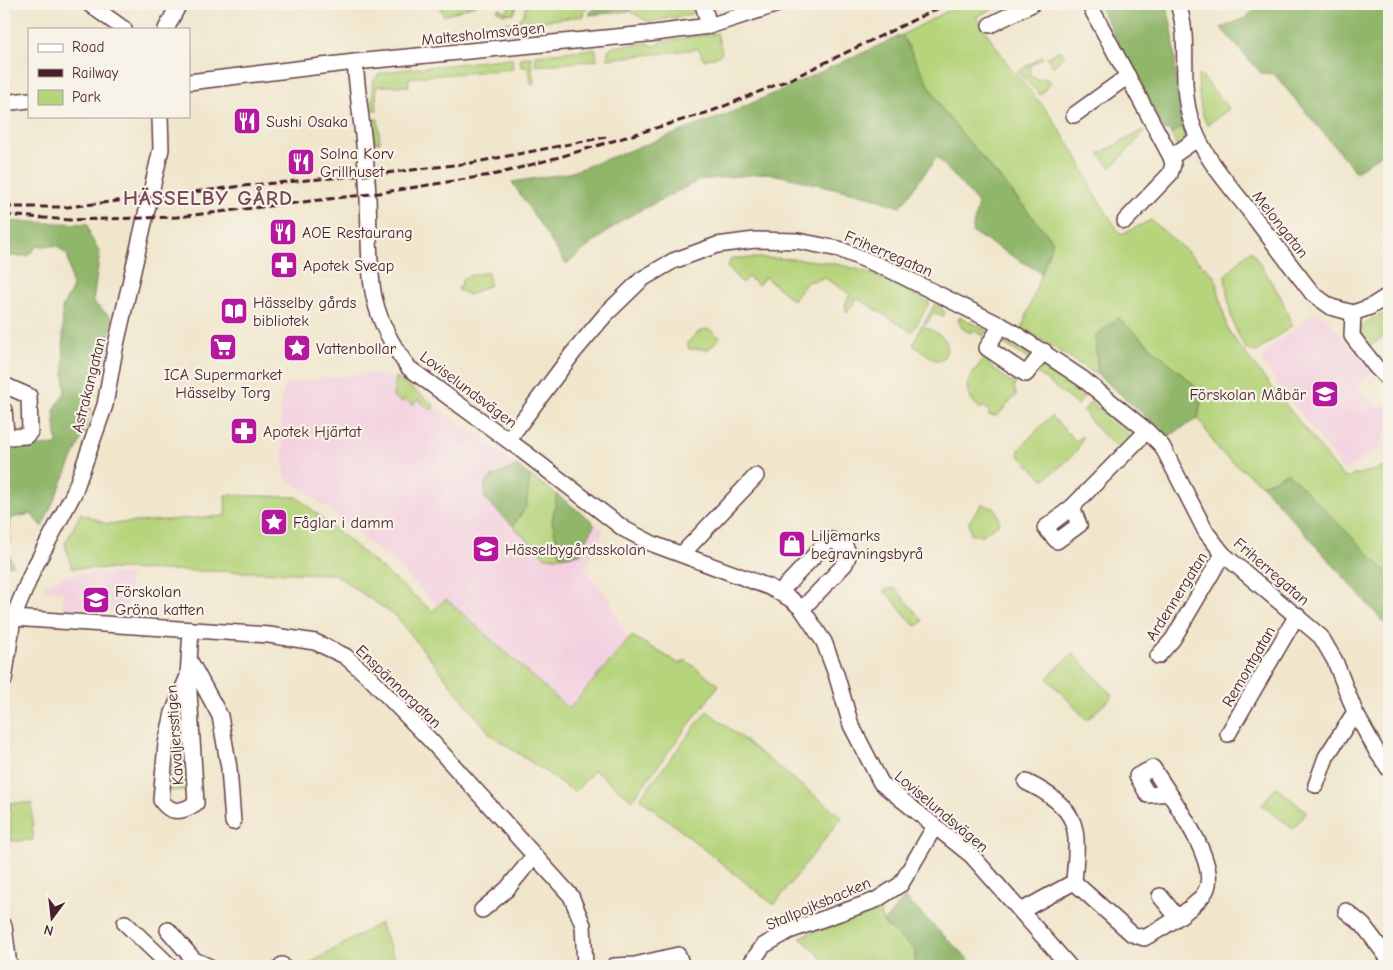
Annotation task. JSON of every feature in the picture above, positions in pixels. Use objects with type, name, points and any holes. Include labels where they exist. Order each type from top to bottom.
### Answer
[{"type":"street","points":[[89,4],[123,28]]},
{"type":"street","points":[[167,28],[179,4]]},
{"type":"street","points":[[703,4],[709,26]]},
{"type":"street","name":"Maltesholmsvägen","points":[[190,82],[355,62],[450,55],[709,26],[778,4]]},
{"type":"street","points":[[990,25],[1032,4]]},
{"type":"street","points":[[1089,4],[1171,157],[1173,165],[1170,174],[1125,221]]},
{"type":"street","name":"Melongatan","points":[[1178,4],[1184,24],[1186,93],[1189,115],[1197,139],[1213,164],[1313,294],[1331,307],[1353,313]]},
{"type":"street","name":"Loviselundsvägen","points":[[355,62],[360,128],[367,173],[374,297],[387,336],[410,368],[624,529],[653,544],[774,590],[802,609],[824,642],[836,674],[851,725],[881,783],[972,856],[1069,966]]},
{"type":"street","points":[[1074,115],[1128,76]]},
{"type":"street","points":[[4,103],[28,100]]},
{"type":"street","name":"Astrakangatan","points":[[4,680],[13,618],[33,570],[74,493],[105,405],[115,349],[162,149],[160,118]]},
{"type":"street","points":[[1171,157],[1197,139]]},
{"type":"street","name":"Friherregatan","points":[[508,440],[573,353],[606,314],[642,279],[673,260],[717,245],[755,240],[798,241],[839,249],[890,270],[1001,325],[1044,351],[1083,379],[1162,446],[1206,532],[1222,554],[1321,637],[1328,648],[1356,712],[1377,752],[1389,769]]},
{"type":"street","points":[[1389,295],[1370,308],[1353,313],[1352,336],[1376,367],[1389,380]]},
{"type":"street","points":[[1001,325],[987,348],[1026,374],[1044,351]]},
{"type":"street","points":[[4,385],[28,396],[30,432],[26,436],[10,437],[6,434],[4,410]]},
{"type":"street","points":[[1072,507],[1147,432]]},
{"type":"street","points":[[682,554],[756,476]]},
{"type":"street","points":[[774,590],[826,543],[832,540],[841,544],[849,554],[845,564],[802,609]]},
{"type":"street","name":"Ardennergatan","points":[[1158,656],[1173,639],[1222,554]]},
{"type":"street","name":"Remontgatan","points":[[1228,734],[1297,615]]},
{"type":"street","name":"Enspännargatan","points":[[13,618],[269,635],[315,642],[345,656],[370,678],[432,742],[571,896],[583,925],[585,966]]},
{"type":"street","name":"Kavaljersstigen","points":[[189,668],[173,713],[166,744],[161,800],[166,808],[178,812],[196,803],[189,668],[191,630]]},
{"type":"street","name":"Kavaljersstigen","points":[[189,668],[220,716],[229,768],[233,822]]},
{"type":"street","points":[[1316,785],[1326,757],[1356,712]]},
{"type":"street","points":[[1026,782],[1044,790],[1068,814],[1074,823],[1074,882],[1132,934],[1144,938],[1177,917],[1201,898],[1207,889],[1209,874],[1192,830],[1169,793]]},
{"type":"street","name":"Stallpojksbacken","points":[[749,966],[763,946],[789,931],[876,900],[901,884],[935,826]]},
{"type":"street","points":[[482,910],[506,889],[534,856]]},
{"type":"street","points":[[1021,911],[1074,882]]},
{"type":"street","points":[[1160,896],[1177,917]]},
{"type":"street","points":[[1346,912],[1363,924],[1385,960]]},
{"type":"street","points":[[125,923],[170,966]]},
{"type":"street","points":[[4,926],[9,966]]},
{"type":"street","points":[[168,930],[192,963],[208,966]]},
{"type":"street","points":[[614,966],[635,966],[678,955],[682,966]]},
{"type":"shaded area","name":"Förskolan Måbär","points":[[1315,312],[1327,319],[1372,372],[1357,386],[1378,408],[1383,403],[1389,409],[1389,420],[1381,447],[1344,471],[1262,363],[1265,353]]},
{"type":"shaded area","name":"Hässelbygårdsskolan","points":[[367,373],[401,380],[604,530],[585,569],[610,600],[629,644],[565,726],[476,644],[399,568],[329,509],[285,477],[280,401],[287,383]]},
{"type":"shaded area","name":"Förskolan Gröna katten","points":[[71,574],[130,574],[128,613],[62,610],[63,591],[45,590],[45,585]]},
{"type":"green space","points":[[439,4],[477,4],[444,16]]},
{"type":"green space","points":[[510,4],[518,4],[514,13],[504,14],[497,11],[498,8],[507,12]]},
{"type":"green space","points":[[526,4],[576,4],[581,6],[583,4],[590,4],[583,13],[584,16],[500,26],[500,23],[515,23],[524,14]]},
{"type":"green space","points":[[596,4],[630,4],[630,11],[589,15]]},
{"type":"green space","points":[[630,4],[694,4],[694,12],[689,15],[648,22],[630,11]]},
{"type":"green space","points":[[961,4],[1002,4],[976,17],[1012,70],[1048,112],[1079,160],[1094,193],[1121,235],[1151,220],[1215,276],[1227,328],[1344,478],[1389,466],[1389,574],[1288,473],[1262,485],[1220,452],[1198,418],[1202,397],[1191,382],[1118,318],[1095,336],[1098,375],[1022,328],[1053,241],[943,111],[902,35]]},
{"type":"green space","points":[[1098,4],[1165,4],[1172,32],[1182,127],[1171,134],[1168,129],[1165,131]]},
{"type":"green space","points":[[1260,4],[1389,4],[1389,148],[1356,172],[1274,74],[1261,73],[1221,28],[1245,18]]},
{"type":"green space","points":[[717,33],[722,51],[720,55],[704,60],[699,49],[608,59],[608,50],[611,47],[650,43],[651,46],[660,45],[660,42]]},
{"type":"green space","points":[[902,35],[943,111],[1053,241],[1041,273],[972,232],[978,203],[937,157],[900,207],[868,196],[768,173],[700,180],[622,220],[566,264],[512,182],[569,173],[728,114]]},
{"type":"green space","points":[[596,50],[597,60],[536,66],[535,55]]},
{"type":"green space","points":[[1060,50],[1065,55],[1053,67],[1047,57]]},
{"type":"green space","points":[[1042,56],[1043,58],[1030,66],[1030,74],[1040,80],[1046,78],[1051,83],[1040,95],[1017,72]]},
{"type":"green space","points":[[531,57],[534,84],[531,84],[529,67],[521,67],[520,58]]},
{"type":"green space","points":[[512,58],[513,69],[415,77],[408,79],[409,86],[376,86],[377,110],[373,110],[372,83],[379,74],[399,70]]},
{"type":"green space","points":[[1201,75],[1229,109],[1207,125],[1200,101],[1198,76]]},
{"type":"green space","points":[[373,119],[378,119],[380,142],[375,142]]},
{"type":"green space","points":[[1182,127],[1186,141],[1177,146],[1171,134]]},
{"type":"green space","points":[[1143,130],[1145,132],[1111,168],[1099,154]]},
{"type":"green space","points":[[4,221],[88,224],[90,236],[100,252],[93,302],[113,319],[84,433],[42,527],[31,514],[11,518],[8,552],[13,565],[4,566],[4,448],[57,445],[54,410],[65,392],[62,308],[72,289],[68,256],[57,246],[37,246],[28,256],[4,256]]},
{"type":"green space","points":[[1251,250],[1281,297],[1292,326],[1256,352],[1247,350],[1233,323],[1225,275]]},
{"type":"green space","points":[[731,258],[799,259],[833,263],[866,272],[929,302],[912,332],[857,298],[847,313],[845,305],[850,294],[825,278],[807,282],[793,300],[765,277],[758,285],[748,277],[742,283],[727,267]]},
{"type":"green space","points":[[488,272],[490,285],[469,295],[458,290],[464,277]]},
{"type":"green space","points":[[935,304],[945,312],[943,317],[934,312],[926,324],[924,323]]},
{"type":"green space","points":[[1389,310],[1389,332],[1369,347],[1359,328],[1366,322]]},
{"type":"green space","points":[[960,317],[986,330],[984,336],[972,330],[970,333],[962,328],[958,320]]},
{"type":"green space","points":[[1118,318],[1191,382],[1202,397],[1198,418],[1169,436],[1098,375],[1095,336]]},
{"type":"green space","points":[[922,325],[944,338],[947,347],[942,360],[937,361],[913,345]]},
{"type":"green space","points":[[709,329],[720,337],[709,349],[689,349],[687,343],[692,338],[699,332]]},
{"type":"green space","points":[[999,337],[1035,358],[1029,360],[1003,343],[999,349],[995,343]]},
{"type":"green space","points":[[987,354],[993,357],[988,364],[1011,383],[1017,377],[1019,379],[1014,386],[1016,395],[997,416],[988,415],[990,412],[983,406],[981,409],[968,395],[968,382]]},
{"type":"green space","points":[[1042,363],[1084,397],[1077,405],[1035,371]]},
{"type":"green space","points":[[396,377],[434,405],[432,410],[417,399],[413,405],[404,399],[402,402],[393,397]]},
{"type":"green space","points":[[1091,402],[1126,431],[1131,440],[1121,451],[1098,430],[1083,411]]},
{"type":"green space","points":[[1051,416],[1076,441],[1082,436],[1081,443],[1073,455],[1043,479],[1019,455],[1019,449]]},
{"type":"green space","points":[[517,466],[530,476],[526,507],[513,526],[484,498],[485,483],[491,477]]},
{"type":"green space","points":[[1288,473],[1389,574],[1389,628],[1262,485]]},
{"type":"green space","points":[[530,476],[557,495],[552,521],[561,557],[545,557],[513,526],[526,507]]},
{"type":"green space","points":[[225,495],[297,497],[432,611],[446,599],[569,709],[632,636],[680,664],[685,660],[719,685],[632,800],[594,770],[575,792],[491,735],[397,617],[334,574],[72,568],[65,544],[81,513],[107,524],[226,516]]},
{"type":"green space","points":[[557,495],[592,521],[594,525],[580,554],[561,557],[552,521]]},
{"type":"green space","points":[[982,504],[996,509],[1000,523],[982,535],[971,535],[969,522]]},
{"type":"green space","points":[[887,589],[896,589],[923,621],[917,626],[913,624],[887,593],[882,592]]},
{"type":"green space","points":[[1073,653],[1113,696],[1087,720],[1047,678]]},
{"type":"green space","points":[[707,711],[842,817],[774,905],[640,798]]},
{"type":"green space","points":[[169,764],[188,765],[188,790],[169,791]]},
{"type":"green space","points":[[1276,787],[1307,812],[1293,829],[1262,805]]},
{"type":"green space","points":[[10,803],[32,803],[33,840],[11,841]]},
{"type":"green space","points":[[905,897],[975,966],[915,966],[915,950],[883,923]]},
{"type":"green space","points":[[879,906],[883,923],[915,950],[915,966],[830,966],[800,937]]},
{"type":"green space","points":[[380,923],[398,966],[305,966]]},
{"type":"railway","points":[[4,215],[70,220],[177,217],[379,193],[497,174],[712,111],[793,78],[947,4]]},
{"type":"railway","points":[[4,207],[68,207],[252,185],[377,174],[471,163],[606,137]]},
{"type":"place","name":"Sushi Osaka","points":[[247,121]]},
{"type":"place","name":"Solna Korv Grillhuset","points":[[301,162]]},
{"type":"place","name":"AOE Restaurang","points":[[283,232]]},
{"type":"place","name":"Apotek Sveap","points":[[284,265]]},
{"type":"place","name":"Hässelby gårds bibliotek","points":[[234,311]]},
{"type":"place","name":"ICA Supermarket Hässelby Torg","points":[[223,347]]},
{"type":"place","name":"Vattenbollar","points":[[297,348]]},
{"type":"place","name":"Förskolan Måbär","points":[[1325,394]]},
{"type":"place","name":"Apotek Hjärtat","points":[[244,431]]},
{"type":"place","name":"Fåglar i damm","points":[[274,522]]},
{"type":"place","name":"Liljemarks begravningsbyrå","points":[[792,544]]},
{"type":"place","name":"Hässelbygårdsskolan","points":[[486,549]]},
{"type":"place","name":"Förskolan Gröna katten","points":[[96,600]]},
{"type":"district","name":"HÄSSELBY GÅRD","points":[[208,198]]}]
